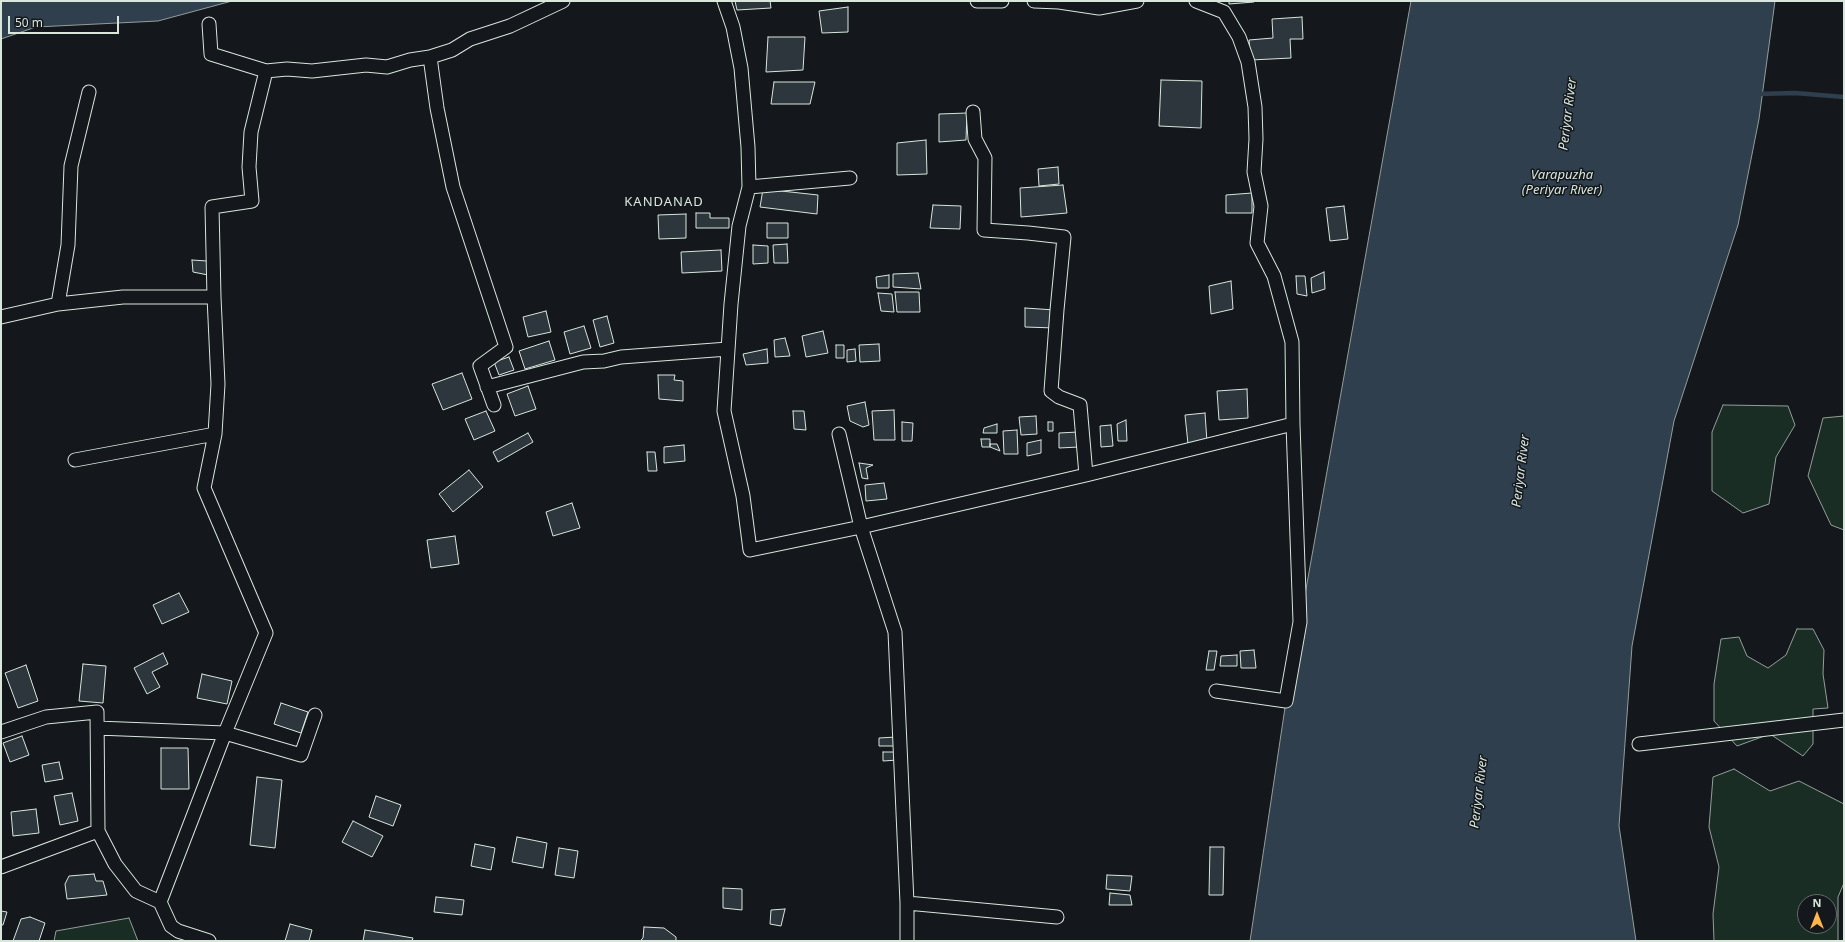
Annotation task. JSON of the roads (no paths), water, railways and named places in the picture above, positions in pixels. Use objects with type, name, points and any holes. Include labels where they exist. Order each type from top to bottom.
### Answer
[{"type":"street","points":[[209,24],[211,54],[266,71],[287,69],[312,71],[366,65],[387,67],[410,60],[430,57],[452,50],[470,39],[510,26],[563,1]]},
{"type":"street","points":[[724,1],[733,27],[741,68],[748,147],[749,187],[739,226],[731,304],[724,412],[743,496],[750,550],[861,527],[1086,475],[1293,424]]},
{"type":"street","points":[[977,1],[1002,1]]},
{"type":"street","points":[[1034,1],[1059,2],[1099,8],[1137,1]]},
{"type":"street","points":[[1196,1],[1224,12],[1239,36],[1248,62],[1255,107],[1256,140],[1254,172],[1261,206],[1257,243],[1274,276],[1292,342],[1293,424],[1300,622],[1286,701],[1216,691]]},
{"type":"street","points":[[430,57],[437,108],[453,187],[506,347],[480,366],[494,405]]},
{"type":"street","points":[[160,902],[225,733],[266,633],[204,488],[215,434],[218,384],[212,208],[252,201],[249,167],[251,132],[266,71]]},
{"type":"street","points":[[58,304],[68,245],[71,166],[89,92]]},
{"type":"street","points":[[973,112],[975,139],[984,158],[984,230],[1064,237],[1051,391],[1059,397],[1080,405],[1086,475]]},
{"type":"street","points":[[749,187],[850,178]]},
{"type":"street","points":[[1,317],[58,304],[123,298],[214,298]]},
{"type":"street","points":[[487,386],[583,362],[604,361],[621,357],[728,349]]},
{"type":"street","points":[[76,460],[215,434]]},
{"type":"street","points":[[839,434],[861,527],[895,632],[907,903],[907,941]]},
{"type":"street","points":[[1,732],[46,717],[97,712],[98,831],[114,864],[136,891],[160,902],[179,941]]},
{"type":"street","points":[[97,728],[225,733],[301,755],[316,715]]},
{"type":"street","points":[[1639,744],[1844,720]]},
{"type":"street","points":[[1,867],[98,831]]},
{"type":"street","points":[[907,903],[1057,917]]},
{"type":"street","points":[[171,926],[178,931],[209,941]]},
{"type":"water","points":[[1,1],[232,1],[158,21],[36,27],[1,39]]},
{"type":"water","name":"Varapuzha (Periyar River)","points":[[1411,1],[1775,1],[1759,119],[1738,225],[1674,421],[1632,646],[1619,826],[1636,941],[1250,941],[1286,701]]},
{"type":"waterway","points":[[1757,94],[1795,93],[1844,97]]},
{"type":"district","name":"KANDANAD","points":[[664,202]]},
{"type":"water label","name":"Periyar River","points":[[1568,114]]},
{"type":"water label","name":"Periyar River","points":[[1521,471]]},
{"type":"water label","name":"Periyar River","points":[[1479,792]]}]
